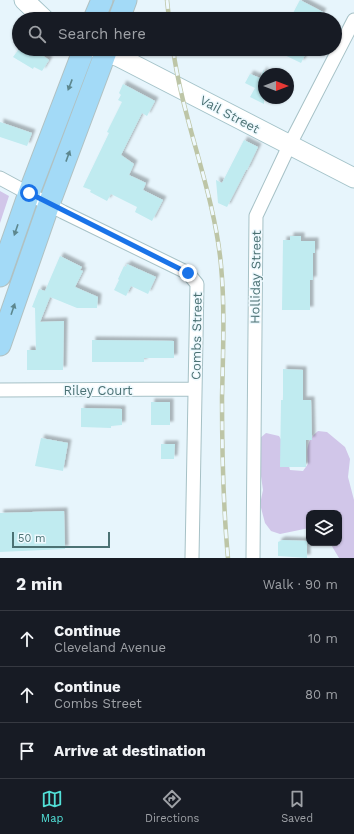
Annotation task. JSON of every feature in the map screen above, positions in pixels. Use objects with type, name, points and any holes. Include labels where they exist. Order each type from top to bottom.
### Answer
[{"type":"main road","points":[[97,12],[102,0]]},
{"type":"main road","points":[[122,12],[126,0]]},
{"type":"main road","points":[[0,276],[29,193],[81,56]]},
{"type":"main road","points":[[0,345],[101,56]]},
{"type":"street","points":[[24,0],[37,12]]},
{"type":"street","name":"Holliday Street","points":[[342,43],[354,20]]},
{"type":"street","name":"Vail Street","points":[[115,56],[354,178]]},
{"type":"street","name":"Holliday Street","points":[[253,558],[256,216],[289,146],[335,56]]},
{"type":"street","name":"Combs Street","points":[[0,178],[188,273],[197,284],[192,558]]},
{"type":"street","name":"Riley Court","points":[[0,390],[195,389]]},
{"type":"shaded area","points":[[0,191],[9,196],[0,223]]},
{"type":"shaded area","points":[[318,431],[327,432],[345,447],[350,459],[348,477],[354,500],[354,558],[339,558],[332,546],[342,546],[342,510],[306,510],[306,529],[280,534],[271,531],[265,523],[260,504],[263,490],[257,448],[259,439],[266,433],[279,436],[283,443],[290,470],[303,471],[308,464],[309,442]]},
{"type":"building","points":[[300,0],[323,12],[294,12]]},
{"type":"building","points":[[43,56],[49,60],[42,71],[34,67],[33,69],[13,57]]},
{"type":"building","points":[[286,56],[304,56],[301,63]]},
{"type":"building","points":[[250,74],[258,77],[258,101],[250,97],[255,88],[245,83]]},
{"type":"building","points":[[123,84],[155,101],[147,116],[142,113],[121,155],[134,164],[129,175],[146,183],[143,190],[163,200],[152,221],[135,212],[137,207],[111,194],[107,201],[90,192],[91,190],[83,187],[122,102],[118,100],[121,95],[119,93]]},
{"type":"building","points":[[0,122],[32,133],[27,146],[0,137]]},
{"type":"building","points":[[244,140],[258,147],[227,207],[218,203],[216,180],[222,183]]},
{"type":"building","points":[[290,236],[301,236],[301,241],[315,241],[315,253],[313,253],[313,280],[310,280],[310,310],[282,310],[283,240],[290,240]]},
{"type":"building","points":[[60,256],[82,267],[80,270],[83,271],[75,287],[98,297],[97,308],[77,308],[50,297],[40,322],[64,321],[63,370],[27,370],[27,350],[36,350],[35,308],[32,307],[39,289],[45,291]]},
{"type":"building","points":[[127,264],[156,277],[148,294],[131,286],[126,296],[114,290],[124,266],[126,267]]},
{"type":"building","points":[[92,340],[174,341],[174,358],[144,358],[144,362],[92,362]]},
{"type":"building","points":[[283,369],[303,370],[303,400],[311,400],[312,440],[306,440],[306,467],[280,467]]},
{"type":"building","points":[[151,402],[170,402],[170,425],[151,425]]},
{"type":"building","points":[[81,408],[122,409],[122,425],[111,426],[111,428],[81,427]]},
{"type":"building","points":[[41,438],[68,443],[63,471],[35,466]]},
{"type":"building","points":[[161,444],[175,444],[174,459],[161,459]]},
{"type":"building","points":[[64,511],[65,549],[0,552],[0,513]]},
{"type":"building","points":[[282,540],[306,541],[307,558],[278,556],[278,542]]},
{"type":"railway","points":[[167,0],[168,12]]},
{"type":"railway","points":[[174,56],[184,103],[212,210],[221,265],[223,315],[223,458],[228,558]]},
{"type":"route","points":[[29,193],[63,212],[188,273]]}]
